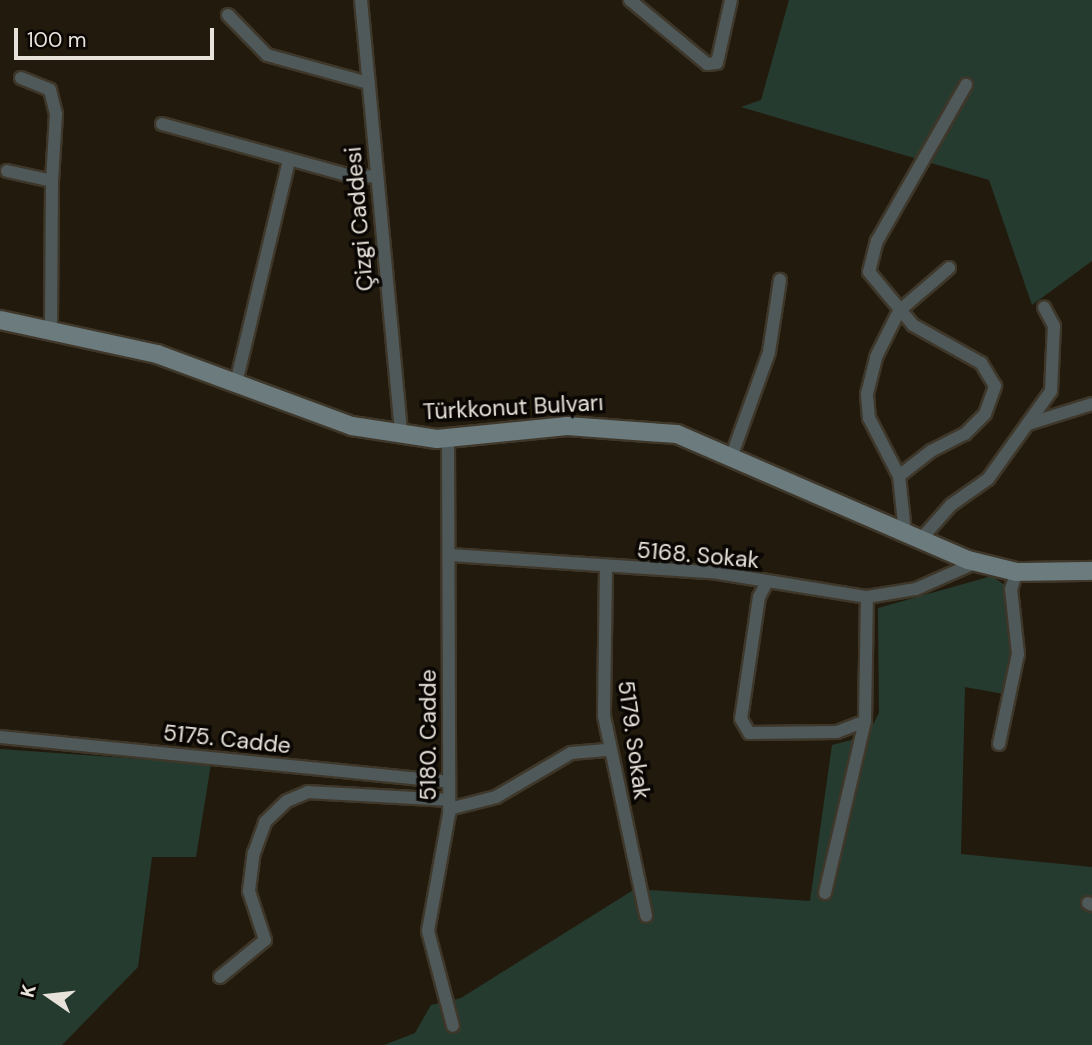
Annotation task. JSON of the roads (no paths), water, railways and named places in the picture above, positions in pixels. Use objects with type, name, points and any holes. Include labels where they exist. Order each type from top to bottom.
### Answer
[{"type":"street","name":"Çizgi Caddesi","points":[[361,0],[401,434]]},
{"type":"street","points":[[630,0],[707,64],[717,63],[731,0]]},
{"type":"street","points":[[228,15],[267,55],[368,83]]},
{"type":"street","points":[[21,78],[50,90],[56,114],[52,180],[51,330]]},
{"type":"street","points":[[899,477],[931,451],[965,434],[985,414],[995,386],[981,363],[927,334],[899,311],[869,272],[877,241],[966,85]]},
{"type":"street","points":[[162,124],[355,177],[376,176]]},
{"type":"street","points":[[236,383],[289,160]]},
{"type":"street","points":[[7,171],[52,180]]},
{"type":"street","points":[[949,268],[899,311],[876,357],[867,394],[869,418],[899,477],[913,536],[988,479],[1051,391],[1055,365],[1054,326],[1044,307]]},
{"type":"street","points":[[732,456],[769,352],[780,280]]},
{"type":"street","name":"Türkkonut Bulvarı","points":[[0,320],[157,354],[352,426],[448,438],[566,426],[629,426],[677,434],[732,456],[836,506],[978,562],[1017,572],[1092,571]]},
{"type":"street","points":[[1028,424],[1092,404]]},
{"type":"street","name":"5180. Cadde","points":[[448,438],[449,804],[428,931],[453,1026]]},
{"type":"street","name":"5168. Sokak","points":[[450,555],[606,569],[718,573],[867,597],[916,589],[978,562]]},
{"type":"street","name":"5179. Sokak","points":[[606,569],[602,681],[609,750],[646,916]]},
{"type":"street","points":[[999,744],[1018,654],[1011,589],[1017,572]]},
{"type":"street","points":[[768,582],[759,597],[741,719],[749,733],[837,732],[865,721]]},
{"type":"street","points":[[825,893],[865,721],[867,597]]},
{"type":"street","name":"5175. Cadde","points":[[0,737],[449,782]]},
{"type":"street","points":[[220,977],[265,940],[249,891],[254,853],[265,822],[287,801],[308,792],[449,804],[495,797],[571,753],[609,750]]}]
